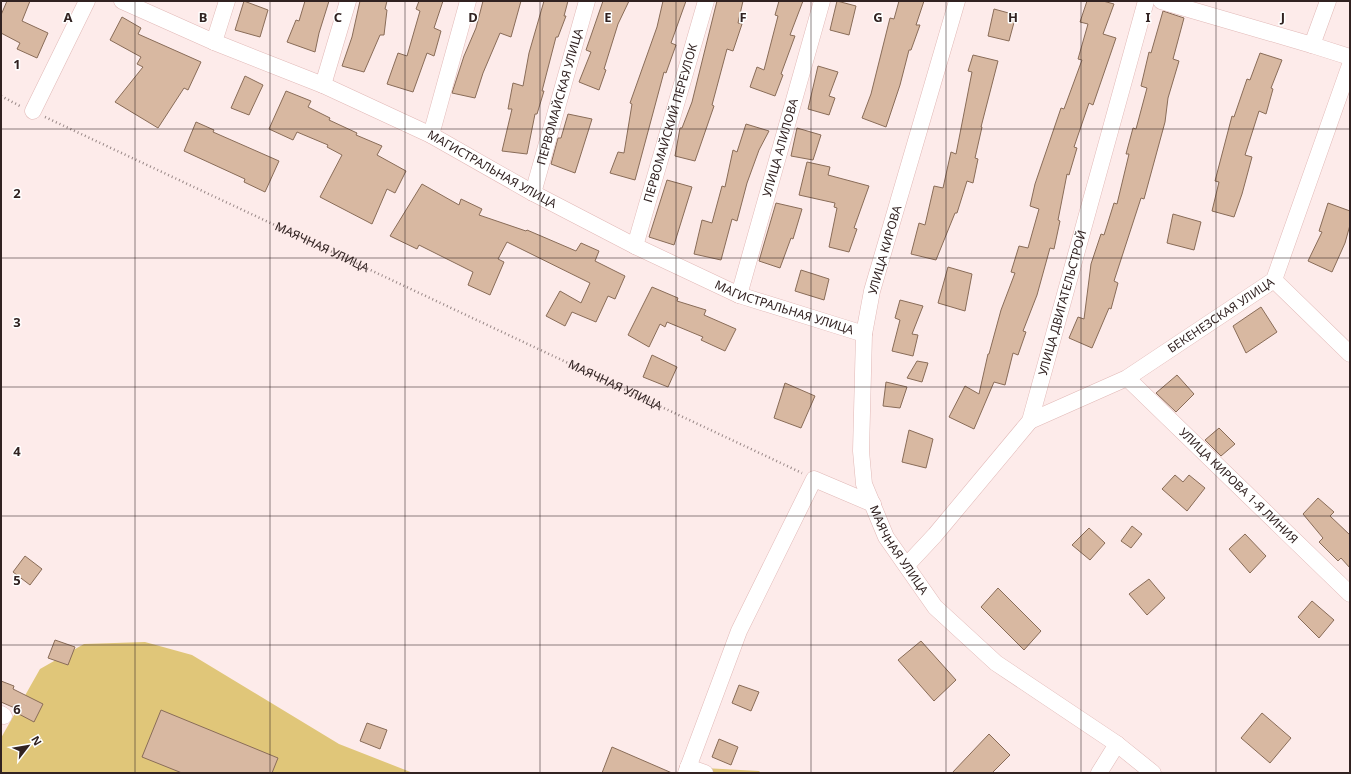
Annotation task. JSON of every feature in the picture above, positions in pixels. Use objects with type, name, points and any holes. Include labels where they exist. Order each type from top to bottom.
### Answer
[{"type":"street","points":[[33,111],[87,1]]},
{"type":"street","name":"МАГИСТРАЛЬНАЯ УЛИЦА","points":[[122,1],[214,42],[323,85],[431,135],[533,193],[635,246],[738,295],[864,334]]},
{"type":"street","points":[[214,42],[228,1]]},
{"type":"street","points":[[323,85],[348,1]]},
{"type":"street","points":[[431,135],[468,1]]},
{"type":"street","name":"ПЕРВОМАЙСКАЯ УЛИЦА","points":[[533,193],[587,1]]},
{"type":"street","name":"ПЕРВОМАЙСКИЙ ПЕРЕУЛОК","points":[[635,246],[706,1]]},
{"type":"street","name":"УЛИЦА АЛИЛОВА","points":[[738,295],[822,1]]},
{"type":"street","name":"УЛИЦА КИРОВА","points":[[873,504],[864,484],[861,451],[864,334],[872,291],[957,1]]},
{"type":"street","name":"УЛИЦА ДВИГАТЕЛЬСТРОЙ","points":[[907,565],[935,535],[1030,421],[1146,1]]},
{"type":"street","points":[[1161,1],[1350,57]]},
{"type":"street","points":[[1312,45],[1328,1]]},
{"type":"street","name":"БЕКЕНЕЗСКАЯ УЛИЦА","points":[[1030,421],[1127,378],[1274,280],[1350,65]]},
{"type":"street","points":[[1274,280],[1350,354]]},
{"type":"street","name":"УЛИЦА КИРОВА 1-Я ЛИНИЯ","points":[[1127,378],[1350,594]]},
{"type":"street","points":[[705,773],[687,770],[739,631],[814,479]]},
{"type":"street","name":"МАЯЧНАЯ УЛИЦА","points":[[814,479],[873,504],[886,537],[935,607],[996,663],[1116,744],[1153,773]]},
{"type":"street","points":[[1099,773],[1116,744]]},
{"type":"path","name":"МАЯЧНАЯ УЛИЦА","points":[[1,96],[814,479]]},
{"type":"shaded area","points":[[145,642],[192,655],[339,744],[413,773],[1,773],[1,738],[40,669],[84,644]]},
{"type":"shaded area","points":[[686,767],[759,771],[761,773],[685,773]]},
{"type":"building","points":[[7,1],[30,1],[22,21],[48,33],[37,58],[17,49],[20,43],[1,33],[1,15]]},
{"type":"building","points":[[244,1],[268,10],[260,37],[235,30]]},
{"type":"building","points":[[305,1],[329,1],[315,52],[287,42],[296,20],[299,21]]},
{"type":"building","points":[[360,1],[387,1],[385,9],[387,10],[384,35],[380,35],[364,72],[342,66],[352,37]]},
{"type":"building","points":[[419,1],[443,1],[434,28],[441,31],[434,56],[427,53],[413,92],[387,84],[398,53],[407,56],[420,11],[416,9]]},
{"type":"building","points":[[483,1],[521,1],[511,37],[500,33],[483,73],[475,98],[452,93],[464,56],[476,28]]},
{"type":"building","points":[[544,1],[568,1],[564,16],[566,16],[558,37],[556,37],[542,91],[544,91],[537,114],[535,114],[527,154],[502,151],[512,109],[508,109],[513,83],[523,86],[529,53]]},
{"type":"building","points":[[603,1],[629,1],[618,24],[599,90],[579,82],[591,52],[586,50]]},
{"type":"building","points":[[663,1],[686,1],[671,43],[676,45],[666,73],[664,72],[635,180],[610,173],[618,152],[624,153],[632,104],[630,103],[657,27]]},
{"type":"building","points":[[717,1],[743,1],[738,23],[742,24],[733,51],[727,49],[712,105],[714,106],[695,161],[675,156],[680,128],[682,128],[692,102]]},
{"type":"building","points":[[779,1],[803,1],[790,35],[795,36],[781,74],[783,75],[775,96],[750,87],[757,67],[764,70],[778,16],[775,15]]},
{"type":"building","points":[[837,1],[856,6],[849,35],[830,30]]},
{"type":"building","points":[[899,1],[924,1],[916,25],[920,25],[911,50],[909,50],[900,85],[886,127],[862,118],[871,94],[890,18],[894,19]]},
{"type":"building","points":[[1087,1],[1103,1],[1114,4],[1103,34],[1116,38],[1093,105],[1089,103],[1074,147],[1077,148],[1069,175],[1067,174],[1054,249],[1050,248],[1037,295],[1023,331],[1026,332],[1018,355],[1013,353],[1005,385],[994,382],[974,429],[949,417],[965,386],[979,394],[988,354],[1001,310],[1015,273],[1011,272],[1019,246],[1028,248],[1039,209],[1030,206],[1035,184],[1061,108],[1064,109],[1082,60],[1078,59],[1088,24],[1080,22]]},
{"type":"building","points":[[994,9],[1016,15],[1009,41],[988,36]]},
{"type":"building","points":[[1163,11],[1184,18],[1173,59],[1179,61],[1168,98],[1165,122],[1144,199],[1141,198],[1114,281],[1118,283],[1111,309],[1109,308],[1092,348],[1069,338],[1078,317],[1084,319],[1091,264],[1101,234],[1104,235],[1114,203],[1117,204],[1129,154],[1126,154],[1133,128],[1136,129],[1147,88],[1141,86],[1149,52],[1151,53]]},
{"type":"building","points":[[122,17],[141,28],[138,34],[201,62],[188,90],[184,88],[158,128],[115,102],[143,67],[137,64],[141,57],[110,40]]},
{"type":"building","points":[[1260,53],[1282,60],[1271,88],[1273,89],[1266,114],[1259,111],[1245,155],[1252,157],[1234,217],[1212,211],[1219,182],[1215,181],[1232,116],[1234,117],[1247,79],[1250,80]]},
{"type":"building","points":[[973,55],[998,61],[981,127],[975,158],[978,159],[973,183],[967,181],[957,213],[955,213],[936,260],[911,254],[919,223],[925,225],[934,186],[943,188],[951,152],[956,154],[972,72],[968,71]]},
{"type":"building","points":[[818,66],[838,72],[829,96],[835,98],[829,115],[808,109]]},
{"type":"building","points":[[245,76],[263,85],[249,115],[231,108]]},
{"type":"building","points":[[286,91],[311,101],[308,107],[330,118],[329,120],[357,133],[356,135],[382,146],[377,155],[406,171],[395,193],[387,189],[372,224],[320,197],[342,155],[327,147],[328,145],[297,132],[293,140],[269,129]]},
{"type":"building","points":[[568,114],[592,119],[575,173],[551,164],[558,138],[561,138]]},
{"type":"building","points":[[196,122],[214,130],[213,132],[279,161],[265,192],[244,182],[245,179],[184,151]]},
{"type":"building","points":[[746,124],[769,131],[759,150],[747,183],[737,221],[732,219],[721,260],[694,254],[702,220],[712,223],[722,186],[725,187],[733,150],[737,152]]},
{"type":"building","points":[[797,128],[821,135],[813,160],[791,156]]},
{"type":"building","points":[[807,162],[830,167],[828,175],[869,186],[854,228],[857,229],[849,252],[829,247],[837,208],[834,207],[835,203],[799,195]]},
{"type":"building","points":[[667,180],[692,187],[674,245],[649,237]]},
{"type":"building","points":[[422,184],[459,205],[461,199],[482,209],[479,215],[526,231],[527,230],[576,251],[581,243],[599,251],[595,261],[625,276],[615,299],[608,296],[596,322],[572,312],[565,326],[546,316],[560,291],[581,303],[590,283],[507,242],[498,259],[504,262],[490,295],[468,285],[473,272],[419,245],[417,249],[390,236]]},
{"type":"building","points":[[776,203],[802,209],[793,239],[791,238],[780,268],[759,261]]},
{"type":"building","points":[[1328,203],[1350,211],[1350,225],[1345,243],[1332,272],[1308,261],[1322,232],[1319,231]]},
{"type":"building","points":[[1173,214],[1201,222],[1194,250],[1167,243]]},
{"type":"building","points":[[948,267],[972,274],[965,311],[938,303]]},
{"type":"building","points":[[801,270],[829,279],[824,300],[795,291]]},
{"type":"building","points":[[652,287],[678,298],[677,301],[706,310],[704,315],[736,329],[725,351],[701,340],[703,337],[667,322],[665,327],[660,324],[649,347],[628,335]]},
{"type":"building","points":[[900,300],[923,306],[912,334],[918,335],[913,356],[892,351],[900,320],[895,318]]},
{"type":"building","points":[[1261,307],[1277,332],[1246,353],[1233,326]]},
{"type":"building","points":[[652,355],[677,367],[668,387],[643,377]]},
{"type":"building","points":[[917,361],[928,363],[922,382],[907,378]]},
{"type":"building","points":[[1177,375],[1194,394],[1176,412],[1156,393]]},
{"type":"building","points":[[886,382],[907,387],[900,408],[883,406]]},
{"type":"building","points":[[785,383],[815,396],[801,428],[774,418]]},
{"type":"building","points":[[1219,428],[1235,444],[1221,456],[1205,440]]},
{"type":"building","points":[[909,430],[933,439],[926,468],[902,462]]},
{"type":"building","points":[[1175,475],[1183,482],[1189,475],[1205,488],[1187,511],[1162,489]]},
{"type":"building","points":[[1318,498],[1334,512],[1330,516],[1350,535],[1350,568],[1341,558],[1338,561],[1319,542],[1323,538],[1303,514]]},
{"type":"building","points":[[1132,526],[1142,534],[1131,548],[1121,541]]},
{"type":"building","points":[[1089,528],[1105,543],[1090,560],[1072,545]]},
{"type":"building","points":[[1245,534],[1266,556],[1250,573],[1229,549]]},
{"type":"building","points":[[25,556],[42,569],[30,585],[13,572]]},
{"type":"building","points":[[1149,579],[1165,598],[1147,615],[1129,594]]},
{"type":"building","points":[[998,588],[1041,631],[1024,650],[981,607]]},
{"type":"building","points":[[1312,601],[1334,620],[1319,638],[1298,617]]},
{"type":"building","points":[[55,640],[75,647],[68,665],[48,658]]},
{"type":"building","points":[[921,641],[956,680],[934,701],[898,660]]},
{"type":"building","points":[[1,681],[14,686],[13,689],[43,704],[34,722],[15,712],[17,709],[1,702]]},
{"type":"building","points":[[739,685],[759,692],[751,711],[732,703]]},
{"type":"building","points":[[161,710],[278,758],[272,773],[182,773],[142,757]]},
{"type":"building","points":[[1262,713],[1291,738],[1270,763],[1241,738]]},
{"type":"building","points":[[367,723],[387,730],[380,749],[360,741]]},
{"type":"building","points":[[989,734],[1010,755],[992,773],[952,773]]},
{"type":"building","points":[[719,739],[738,747],[731,765],[712,757]]},
{"type":"building","points":[[612,747],[672,773],[602,773]]}]
